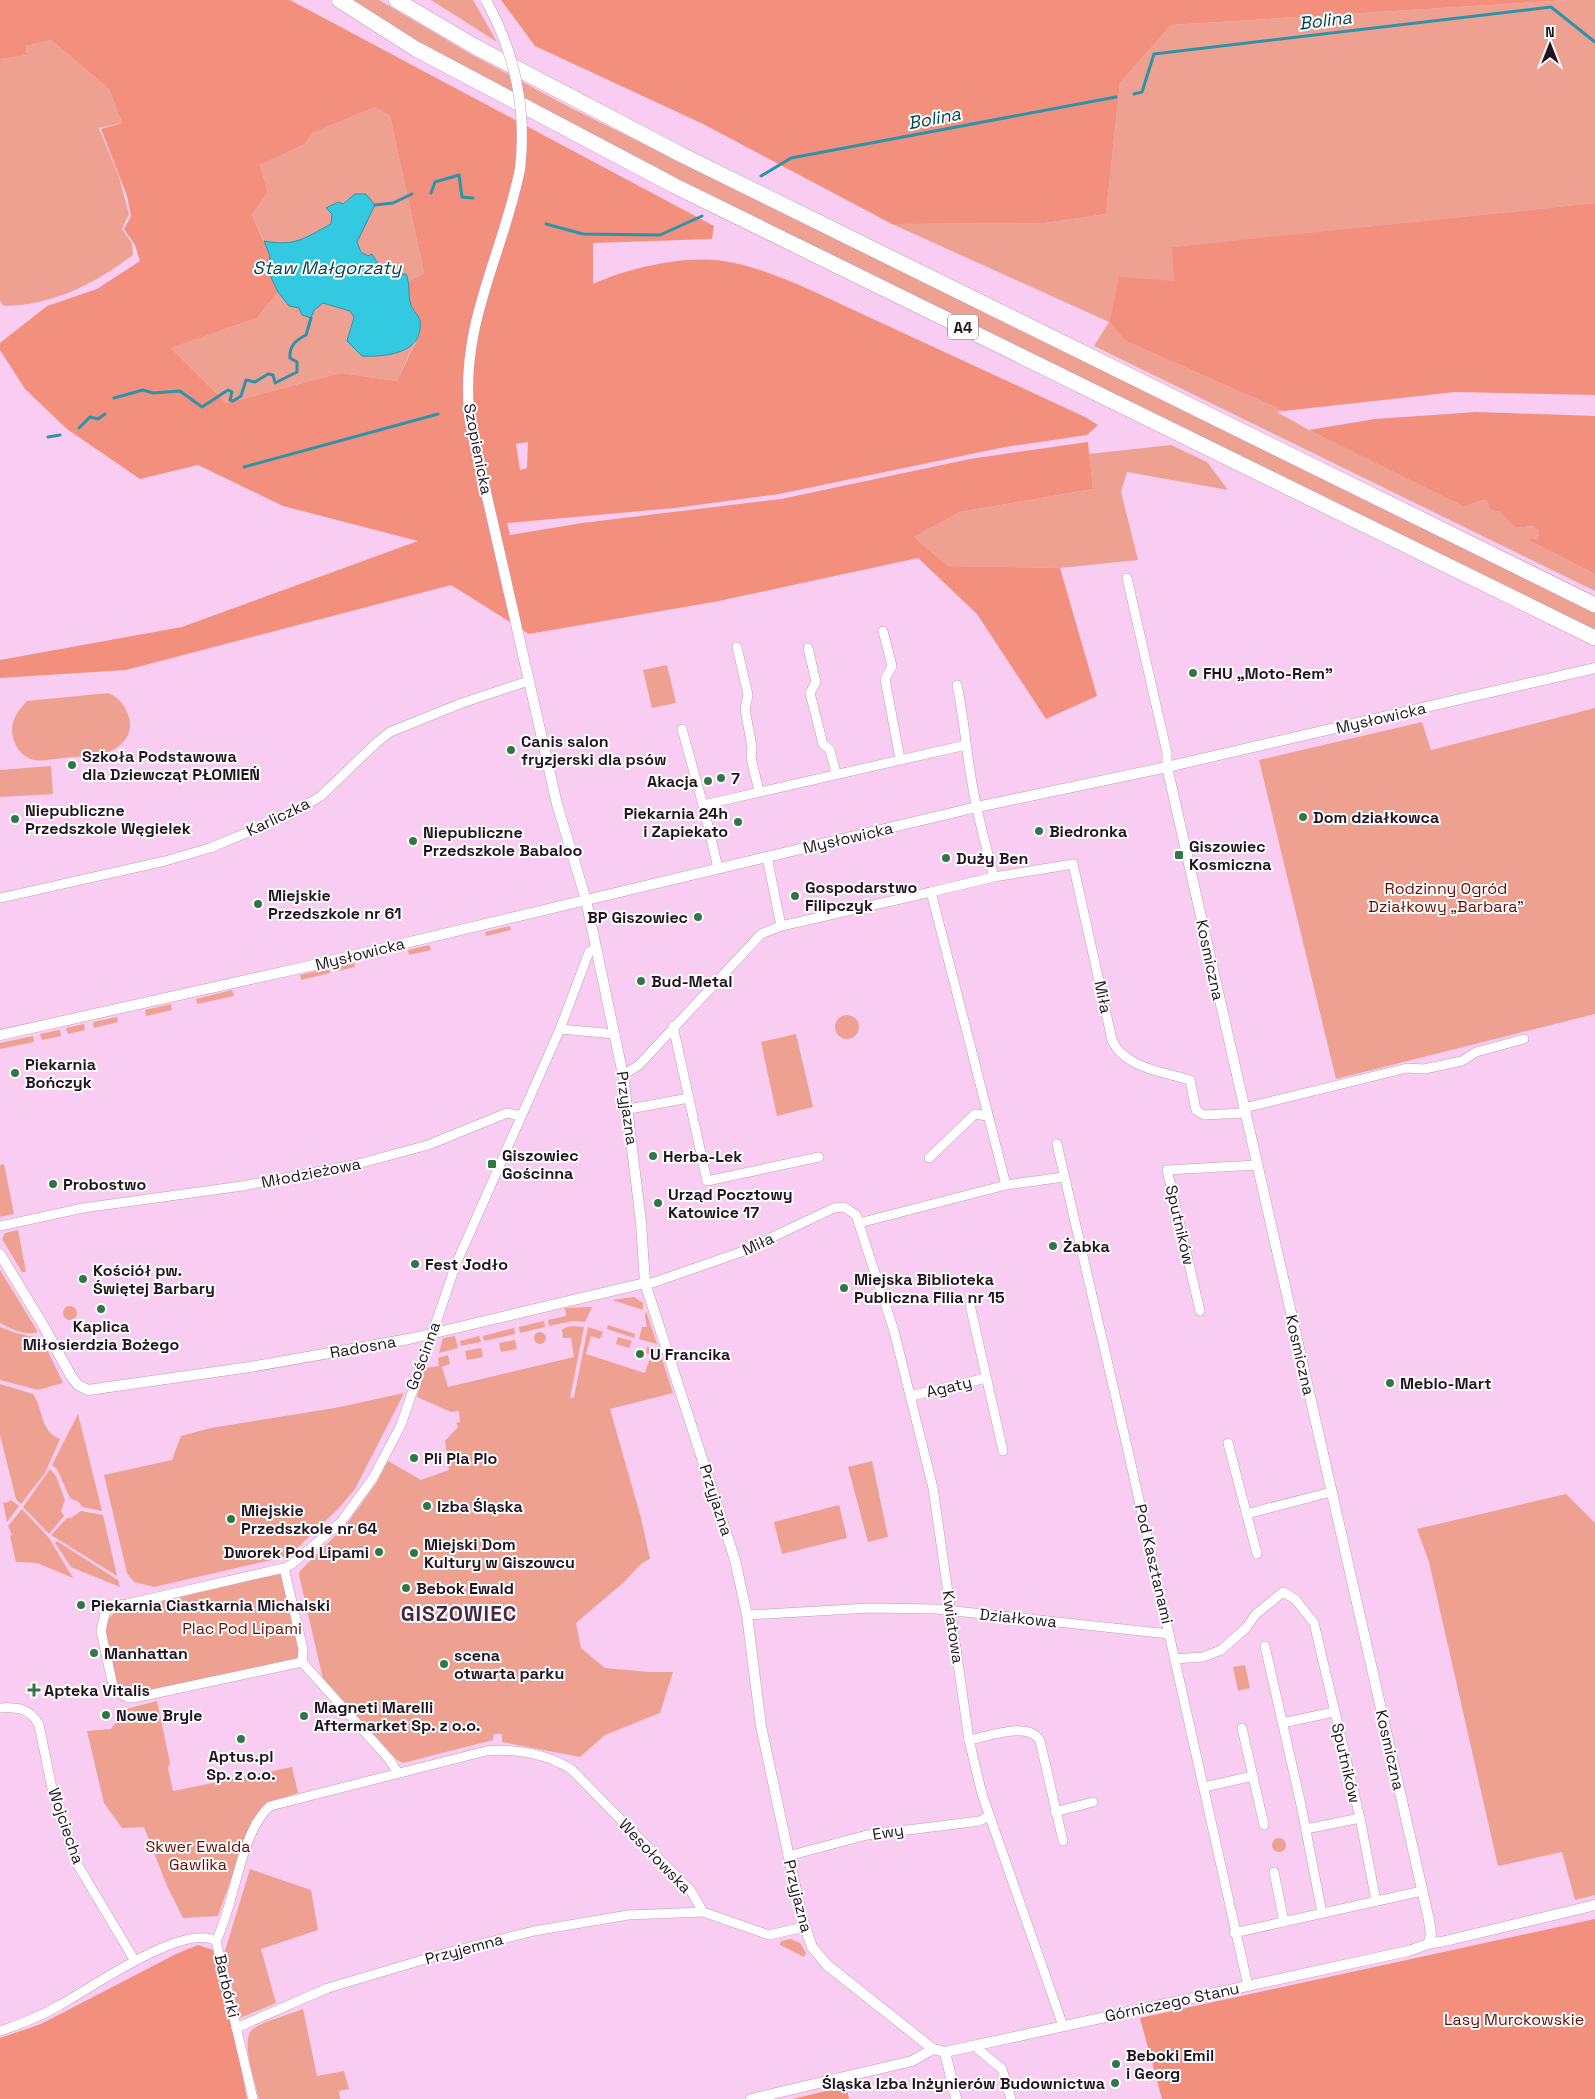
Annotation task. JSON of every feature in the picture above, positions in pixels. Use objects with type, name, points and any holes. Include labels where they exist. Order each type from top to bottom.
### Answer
[{"type":"highway","name":"A4","points":[[340,0],[425,53],[675,186],[1595,638]]},
{"type":"highway","name":"A4","points":[[396,0],[474,46],[682,155],[1595,605]]},
{"type":"street","name":"Szopienicka","points":[[486,0],[505,40],[518,82],[522,115],[520,169],[512,204],[475,323],[468,364],[470,422],[557,804],[586,900]]},
{"type":"street","points":[[1128,578],[1167,753],[1167,767]]},
{"type":"street","points":[[883,631],[892,666],[885,679],[897,731],[896,739],[900,759]]},
{"type":"street","points":[[737,647],[748,695],[744,709],[752,747],[751,758],[759,791]]},
{"type":"street","points":[[808,648],[816,682],[810,693],[823,744],[830,750],[836,773]]},
{"type":"street","name":"Mysłowicka","points":[[0,1033],[314,965],[978,807],[1167,767],[1595,668]]},
{"type":"street","name":"Karliczka","points":[[0,898],[165,861],[210,848],[289,815],[321,796],[390,732],[462,703],[528,681]]},
{"type":"street","points":[[956,685],[963,711],[966,745],[978,807],[994,877]]},
{"type":"street","points":[[682,729],[718,868]]},
{"type":"street","points":[[703,805],[836,773],[966,745]]},
{"type":"street","name":"Kosmiczna","points":[[1167,767],[1422,1892],[1431,1934],[1428,1942]]},
{"type":"street","points":[[767,856],[781,926]]},
{"type":"street","name":"Miła","points":[[623,1075],[639,1065],[673,1026],[761,934],[781,926],[994,877],[1073,864],[1115,1048],[1132,1062],[1190,1080],[1196,1110],[1199,1113],[1204,1115],[1245,1110]]},
{"type":"street","points":[[932,892],[987,1116],[1006,1185]]},
{"type":"street","name":"Przyjazna","points":[[586,900],[623,1075],[641,1222],[645,1282],[730,1544],[747,1615],[762,1726],[804,1927],[815,1952],[827,1965],[933,2049]]},
{"type":"street","points":[[521,1116],[560,1029],[589,952],[596,948]]},
{"type":"street","points":[[673,1026],[707,1181],[819,1157]]},
{"type":"street","points":[[560,1029],[615,1034]]},
{"type":"street","points":[[1245,1110],[1407,1068],[1424,1069],[1462,1060],[1476,1052],[1524,1039]]},
{"type":"street","points":[[628,1109],[689,1098]]},
{"type":"street","name":"Młodzieżowa","points":[[0,1226],[83,1208],[266,1182],[354,1165],[428,1145],[507,1113],[521,1116]]},
{"type":"street","points":[[929,1158],[975,1114],[987,1116]]},
{"type":"street","name":"Gościnna","points":[[284,1568],[292,1564],[342,1522],[373,1478],[401,1425],[456,1264],[521,1116]]},
{"type":"street","name":"Pod Kasztanami","points":[[1056,1144],[1204,1787],[1234,1933],[1248,1986]]},
{"type":"street","name":"Sputników","points":[[1200,1311],[1167,1170],[1257,1165]]},
{"type":"street","points":[[858,1223],[1006,1185],[1064,1177]]},
{"type":"street","name":"Miła","points":[[645,1282],[652,1283],[741,1252],[841,1206],[851,1210],[856,1215],[858,1223]]},
{"type":"street","name":"Kwiatowa","points":[[858,1223],[894,1331],[933,1488],[969,1740],[988,1816],[1063,2026]]},
{"type":"street","name":"Radosna","points":[[0,1254],[43,1324],[67,1369],[78,1385],[88,1390],[209,1374],[431,1335],[645,1282]]},
{"type":"street","name":"Agaty","points":[[970,1304],[1003,1451]]},
{"type":"street","name":"Agaty","points":[[911,1396],[986,1378]]},
{"type":"street","points":[[1228,1443],[1257,1554]]},
{"type":"street","points":[[1246,1514],[1331,1492]]},
{"type":"street","points":[[302,1662],[128,1699],[117,1692],[113,1686],[101,1631],[107,1606],[127,1604],[284,1568],[303,1648],[302,1662],[389,1759],[398,1773]]},
{"type":"street","name":"Sputników","points":[[1174,1659],[1202,1657],[1221,1650],[1240,1634],[1256,1614],[1282,1592],[1295,1599],[1314,1623],[1360,1818],[1376,1901]]},
{"type":"street","name":"Działkowa","points":[[747,1615],[870,1608],[951,1610],[1169,1634]]},
{"type":"street","points":[[1264,1646],[1306,1829],[1322,1913]]},
{"type":"street","name":"Wojciecha","points":[[0,1708],[26,1710],[36,1720],[53,1793],[76,1862],[135,1961]]},
{"type":"street","points":[[1282,1723],[1334,1712]]},
{"type":"street","points":[[1242,1728],[1264,1825]]},
{"type":"street","points":[[969,1740],[1024,1729],[1035,1734],[1040,1741],[1063,1841]]},
{"type":"street","name":"Barbórki","points":[[253,2099],[216,1941],[227,1920],[253,1825],[261,1814],[270,1806],[468,1755],[500,1750],[550,1759],[572,1770]]},
{"type":"street","name":"Wesołowska","points":[[572,1770],[691,1891],[703,1912]]},
{"type":"street","points":[[1204,1787],[1254,1776]]},
{"type":"street","points":[[1055,1812],[1093,1802]]},
{"type":"street","name":"Ewy","points":[[788,1856],[867,1835],[980,1821],[988,1816]]},
{"type":"street","points":[[1306,1829],[1360,1818]]},
{"type":"street","points":[[1274,1872],[1284,1922]]},
{"type":"street","points":[[1234,1933],[1422,1892]]},
{"type":"street","name":"Górniczego Stanu","points":[[933,2049],[945,2052],[1408,1951],[1421,1947],[1428,1942],[1441,1942],[1595,1905]]},
{"type":"street","points":[[703,1912],[769,1935],[804,1927]]},
{"type":"street","name":"Przyjemna","points":[[236,2028],[328,1988],[446,1953],[534,1931],[628,1915],[703,1912]]},
{"type":"street","points":[[0,2031],[51,2010],[135,1961],[163,1948],[195,1938],[209,1937],[216,1941]]},
{"type":"street","points":[[977,2045],[979,2050],[1002,2069],[1011,2099]]},
{"type":"street","points":[[751,2099],[912,2061],[933,2049]]},
{"type":"street","points":[[945,2052],[956,2099]]},
{"type":"green space","points":[[0,0],[290,0],[714,226],[712,239],[593,243],[593,284],[639,268],[674,261],[723,261],[760,270],[817,293],[1085,417],[1098,425],[1087,435],[1005,447],[779,494],[675,508],[507,523],[510,535],[582,523],[781,499],[970,459],[1088,442],[1093,489],[960,512],[914,537],[948,566],[1060,568],[1097,696],[1046,719],[977,614],[918,558],[719,601],[529,634],[451,585],[126,670],[0,678],[0,660],[182,627],[418,541],[283,506],[198,465],[140,479],[67,429],[25,389],[0,350],[0,343],[47,306],[97,289],[140,261],[135,245],[124,229],[131,216],[127,196],[101,129],[122,123],[109,89],[51,40],[26,46],[27,55],[0,59]],"holes":[[[375,107],[390,116],[424,273],[409,281],[406,303],[420,333],[397,381],[341,373],[226,403],[171,348],[257,318],[278,292],[268,271],[270,256],[252,215],[268,192],[260,165],[305,144],[313,133]],[[528,442],[527,468],[520,470],[516,444]]]},
{"type":"green space","points":[[352,0],[379,0],[467,52],[569,107],[1595,613],[1595,631],[670,176],[418,43]]},
{"type":"green space","points":[[431,0],[473,0],[497,42]]},
{"type":"green space","points":[[501,0],[1568,0],[1171,25],[1120,83],[1106,214],[1045,223],[892,224],[703,124],[535,46]]},
{"type":"green space","points":[[1568,0],[1595,0],[1595,203],[1173,247],[1174,281],[1126,341],[1284,411],[1277,412],[1309,430],[1464,507],[1482,500],[1487,501],[1490,510],[1500,512],[1515,528],[1533,526],[1539,531],[1539,538],[1534,538],[1532,542],[1595,574],[1595,591],[1094,346],[1109,322],[892,224],[1045,223],[1106,214],[1120,83],[1171,25]]},
{"type":"green space","points":[[51,40],[109,89],[122,123],[99,128],[119,177],[129,214],[122,229],[132,243],[133,255],[88,284],[73,291],[40,302],[4,306],[0,301],[0,59],[27,55],[26,46]]},
{"type":"green space","points":[[375,107],[390,116],[424,273],[409,281],[406,274],[391,272],[370,260],[356,242],[375,205],[348,199],[343,204],[326,208],[332,214],[331,224],[299,240],[284,243],[264,241],[252,215],[268,192],[260,165],[305,144],[313,133]]},
{"type":"green space","points":[[1595,203],[1595,395],[1455,392],[1284,411],[1126,341],[1110,322],[1119,277],[1174,281],[1172,247]]},
{"type":"green space","points":[[278,292],[289,305],[299,308],[311,318],[314,310],[323,303],[350,311],[354,316],[347,341],[398,352],[414,344],[397,381],[341,373],[226,403],[171,348],[257,318]]},
{"type":"green space","points":[[1477,412],[1595,416],[1595,574],[1532,542],[1529,539],[1539,538],[1539,531],[1533,526],[1515,528],[1500,512],[1490,510],[1487,501],[1482,500],[1464,507],[1309,430],[1375,419]]},
{"type":"green space","points":[[1171,445],[1207,462],[1228,490],[1127,472],[1121,492],[1138,560],[1060,568],[948,566],[914,537],[960,512],[1093,489],[1089,454]]},
{"type":"green space","points":[[667,665],[676,703],[652,708],[643,670]]},
{"type":"green space","points":[[108,693],[122,703],[130,723],[127,737],[115,749],[99,755],[34,760],[24,755],[16,746],[12,735],[13,723],[27,701]]},
{"type":"green space","name":"Rodzinny Ogród Działkowy „Barbara”","points":[[1595,708],[1595,1014],[1336,1079],[1259,760],[1422,722],[1431,750]]},
{"type":"green space","points":[[51,766],[53,794],[0,797],[0,770]]},
{"type":"green space","points":[[510,926],[511,930],[486,936],[485,932]]},
{"type":"green space","points":[[429,945],[431,950],[409,955],[408,950]]},
{"type":"green space","points":[[354,962],[355,967],[338,971],[337,966]]},
{"type":"green space","points":[[329,968],[330,973],[301,980],[300,975]]},
{"type":"green space","points":[[232,990],[234,996],[197,1004],[196,999]]},
{"type":"green space","points":[[171,1004],[172,1010],[146,1016],[145,1010]]},
{"type":"green space","points":[[847,1015],[852,1016],[858,1022],[858,1032],[852,1038],[847,1039],[842,1038],[836,1032],[835,1027],[836,1022],[842,1016]]},
{"type":"green space","points":[[117,1017],[118,1022],[94,1028],[93,1022]]},
{"type":"green space","points":[[84,1024],[85,1030],[68,1034],[66,1028]]},
{"type":"green space","points":[[60,1030],[61,1036],[42,1040],[40,1034]]},
{"type":"green space","points":[[796,1034],[813,1107],[777,1116],[761,1042]]},
{"type":"green space","points":[[33,1036],[34,1042],[0,1049],[0,1043]]},
{"type":"green space","points":[[4,1164],[14,1214],[0,1217],[0,1165]]},
{"type":"green space","points":[[18,1230],[26,1272],[22,1272],[2,1239],[5,1233]]},
{"type":"green space","points":[[0,1270],[38,1332],[13,1330],[0,1323]]},
{"type":"green space","points":[[634,1297],[643,1303],[643,1310],[612,1300]]},
{"type":"green space","points":[[70,1306],[75,1308],[77,1313],[75,1318],[70,1320],[65,1318],[63,1313],[65,1308]]},
{"type":"green space","points":[[592,1307],[585,1322],[573,1321],[549,1326],[548,1320],[566,1316],[565,1308]]},
{"type":"green space","points":[[646,1311],[657,1344],[639,1339],[642,1327],[647,1327]]},
{"type":"green space","points":[[544,1321],[545,1327],[520,1333],[519,1327]]},
{"type":"green space","points":[[608,1325],[635,1334],[634,1338],[607,1329]]},
{"type":"green space","points":[[571,1326],[584,1327],[570,1398],[574,1397],[588,1327],[603,1332],[600,1339],[591,1336],[586,1354],[645,1373],[651,1355],[646,1353],[647,1347],[659,1350],[673,1393],[610,1409],[641,1518],[650,1559],[642,1563],[623,1583],[576,1623],[581,1648],[605,1668],[673,1672],[660,1713],[605,1735],[580,1757],[502,1742],[502,1734],[494,1734],[493,1740],[403,1763],[397,1760],[323,1679],[299,1575],[300,1571],[346,1525],[377,1482],[388,1461],[421,1480],[449,1470],[445,1441],[458,1427],[456,1423],[460,1422],[459,1411],[451,1412],[417,1397],[425,1368],[439,1366],[438,1358],[448,1355],[450,1364],[442,1367],[448,1387],[574,1357],[571,1338],[563,1338],[562,1329]]},
{"type":"green space","points":[[0,1327],[42,1339],[63,1383],[38,1390],[0,1380]]},
{"type":"green space","points":[[514,1328],[515,1334],[484,1341],[483,1336]]},
{"type":"green space","points":[[540,1332],[546,1338],[540,1344],[534,1338]]},
{"type":"green space","points":[[455,1336],[458,1348],[439,1353],[443,1338]]},
{"type":"green space","points":[[479,1336],[481,1342],[461,1346],[460,1341]]},
{"type":"green space","points":[[618,1337],[632,1341],[629,1348],[616,1344]]},
{"type":"green space","points":[[515,1340],[517,1349],[501,1352],[499,1343]]},
{"type":"green space","points":[[481,1348],[483,1357],[467,1360],[465,1351]]},
{"type":"green space","points":[[0,1384],[33,1394],[48,1430],[60,1439],[45,1473],[21,1504],[16,1499],[0,1435]]},
{"type":"green space","points":[[404,1393],[355,1489],[339,1508],[289,1556],[154,1587],[134,1582],[127,1573],[104,1475],[172,1460],[181,1436],[211,1428],[335,1408]]},
{"type":"green space","points":[[78,1414],[102,1511],[82,1507],[79,1502],[70,1498],[57,1469],[52,1465]]},
{"type":"green space","points":[[872,1461],[888,1537],[868,1542],[848,1467]]},
{"type":"green space","points":[[50,1469],[56,1476],[65,1500],[61,1511],[64,1516],[49,1534],[23,1507]]},
{"type":"green space","points":[[1566,1494],[1595,1523],[1595,1895],[1575,1900],[1562,1852],[1498,1866],[1429,1562],[1417,1529]]},
{"type":"green space","points":[[11,1500],[19,1506],[7,1522],[3,1502],[6,1503]]},
{"type":"green space","points":[[839,1505],[847,1538],[782,1554],[774,1522]]},
{"type":"green space","points":[[22,1509],[49,1538],[73,1578],[37,1563],[16,1562],[10,1536],[12,1535],[8,1526]]},
{"type":"green space","points":[[81,1511],[103,1515],[117,1576],[51,1535],[67,1518],[71,1518]]},
{"type":"green space","points":[[57,1541],[118,1580],[120,1587],[71,1567],[55,1543]]},
{"type":"green space","name":"Plac Pod Lipami","points":[[281,1573],[299,1652],[296,1660],[180,1686],[127,1695],[117,1686],[105,1633],[108,1619],[114,1613]]},
{"type":"green space","points":[[1245,1665],[1250,1688],[1238,1691],[1233,1667]]},
{"type":"green space","name":"Skwer Ewalda Gawlika","points":[[157,1701],[170,1763],[168,1768],[173,1791],[292,1767],[298,1793],[271,1802],[252,1820],[218,1916],[183,1918],[167,1886],[144,1827],[122,1828],[104,1803],[87,1731],[111,1729],[126,1709]]},
{"type":"green space","points":[[1276,1838],[1282,1838],[1286,1845],[1282,1852],[1276,1852],[1272,1848],[1272,1842]]},
{"type":"green space","points":[[250,1869],[311,1890],[318,1930],[261,1949],[276,2003],[240,2018],[224,1954]]},
{"type":"green space","name":"Lasy Murckowskie","points":[[1595,1919],[1595,2099],[1162,2099],[1140,2018]]},
{"type":"green space","points":[[791,1939],[800,1943],[806,1953],[804,1957],[780,1945],[781,1941]]},
{"type":"green space","points":[[198,1945],[213,1950],[233,2027],[247,2099],[0,2099],[0,2038],[41,2024],[176,1954]]},
{"type":"green space","points":[[303,2009],[317,2076],[344,2071],[349,2089],[339,2091],[340,2099],[259,2099],[248,2052],[249,2034],[253,2029],[264,2023]]},
{"type":"green space","points":[[846,2086],[849,2099],[793,2099]]},
{"type":"water","name":"Staw Małgorzaty","points":[[355,194],[366,194],[375,205],[357,242],[361,252],[368,256],[372,254],[382,267],[390,272],[406,274],[411,305],[420,321],[418,338],[406,349],[397,353],[362,356],[347,341],[354,317],[350,311],[323,303],[314,310],[311,318],[302,315],[299,308],[289,306],[278,292],[268,271],[270,256],[264,241],[275,243],[292,242],[314,233],[331,224],[332,214],[326,208],[338,202],[343,204]]},
{"type":"waterway","name":"Bolina","points":[[1134,94],[1142,92],[1154,54],[1551,7],[1595,42]]},
{"type":"waterway","name":"Bolina","points":[[761,176],[791,158],[1116,97]]},
{"type":"waterway","name":"Bolina","points":[[431,193],[435,182],[459,175],[462,197],[473,198]]},
{"type":"waterway","name":"Bolina","points":[[375,205],[393,203],[412,194]]},
{"type":"waterway","name":"Bolina","points":[[546,224],[583,234],[660,235],[702,216]]},
{"type":"waterway","name":"Bolina","points":[[114,398],[143,390],[153,393],[180,391],[202,407],[228,390],[232,392],[230,400],[233,401],[241,396],[246,380],[255,382],[268,374],[273,375],[275,383],[297,372],[297,362],[290,358],[291,350],[296,341],[306,335],[311,318]]},
{"type":"waterway","name":"Bolina","points":[[79,428],[90,417],[98,419],[105,414]]},
{"type":"waterway","points":[[244,467],[438,414]]},
{"type":"waterway","name":"Bolina","points":[[48,437],[60,435]]},
{"type":"place","name":"FHU „Moto-Rem”","points":[[1193,673]]},
{"type":"place","name":"Canis salon fryzjerski dla psów","points":[[511,750]]},
{"type":"place","name":"Szkoła Podstawowa dla Dziewcząt PŁOMIEŃ","points":[[72,765]]},
{"type":"place","name":"7","points":[[721,778]]},
{"type":"place","name":"Akacja","points":[[708,781]]},
{"type":"place","name":"Dom działkowca","points":[[1303,817]]},
{"type":"place","name":"Niepubliczne Przedszkole Węgielek","points":[[15,819]]},
{"type":"place","name":"Piekarnia 24h i Zapiekato","points":[[738,822]]},
{"type":"place","name":"Biedronka","points":[[1039,831]]},
{"type":"place","name":"Niepubliczne Przedszkole Babaloo","points":[[413,841]]},
{"type":"place","name":"Giszowiec Kosmiczna","points":[[1179,855]]},
{"type":"place","name":"Duży Ben","points":[[946,858]]},
{"type":"place","name":"Gospodarstwo Filipczyk","points":[[795,896]]},
{"type":"place","name":"Miejskie Przedszkole nr 61","points":[[258,904]]},
{"type":"place","name":"BP Giszowiec","points":[[698,917]]},
{"type":"place","name":"Bud-Metal","points":[[641,981]]},
{"type":"place","name":"Piekarnia Bończyk","points":[[15,1073]]},
{"type":"place","name":"Herba-Lek","points":[[653,1156]]},
{"type":"place","name":"Giszowiec Gościnna","points":[[492,1164]]},
{"type":"place","name":"Probostwo","points":[[53,1184]]},
{"type":"place","name":"Urząd Pocztowy Katowice 17","points":[[658,1203]]},
{"type":"place","name":"Żabka","points":[[1053,1246]]},
{"type":"place","name":"Fest Jodło","points":[[415,1264]]},
{"type":"place","name":"Kościół pw. Świętej Barbary","points":[[83,1279]]},
{"type":"place","name":"Miejska Biblioteka Publiczna Filia nr 15","points":[[844,1288]]},
{"type":"place","name":"Kaplica Miłosierdzia Bożego","points":[[101,1309]]},
{"type":"place","name":"U Francika","points":[[640,1354]]},
{"type":"place","name":"Meblo-Mart","points":[[1390,1383]]},
{"type":"place","name":"Pli Pla Plo","points":[[414,1458]]},
{"type":"place","name":"Izba Śląska","points":[[427,1506]]},
{"type":"place","name":"Miejskie Przedszkole nr 64","points":[[231,1519]]},
{"type":"place","name":"Dworek Pod Lipami","points":[[379,1552]]},
{"type":"place","name":"Miejski Dom Kultury w Giszowcu","points":[[414,1553]]},
{"type":"place","name":"Bebok Ewald","points":[[406,1588]]},
{"type":"place","name":"Piekarnia Ciastkarnia Michalski","points":[[81,1605]]},
{"type":"place","name":"Manhattan","points":[[94,1653]]},
{"type":"place","name":"scena otwarta parku","points":[[444,1664]]},
{"type":"place","name":"Apteka Vitalis","points":[[34,1690]]},
{"type":"place","name":"Nowe Bryle","points":[[106,1715]]},
{"type":"place","name":"Magneti Marelli Aftermarket Sp. z o.o.","points":[[304,1716]]},
{"type":"place","name":"Aptus.pl Sp. z o.o.","points":[[241,1739]]},
{"type":"place","name":"Beboki Emil i Georg","points":[[1116,2064]]},
{"type":"place","name":"Śląska Izba Inżynierów Budownictwa","points":[[1115,2083]]},
{"type":"district","name":"GISZOWIEC","points":[[459,1613]]}]
